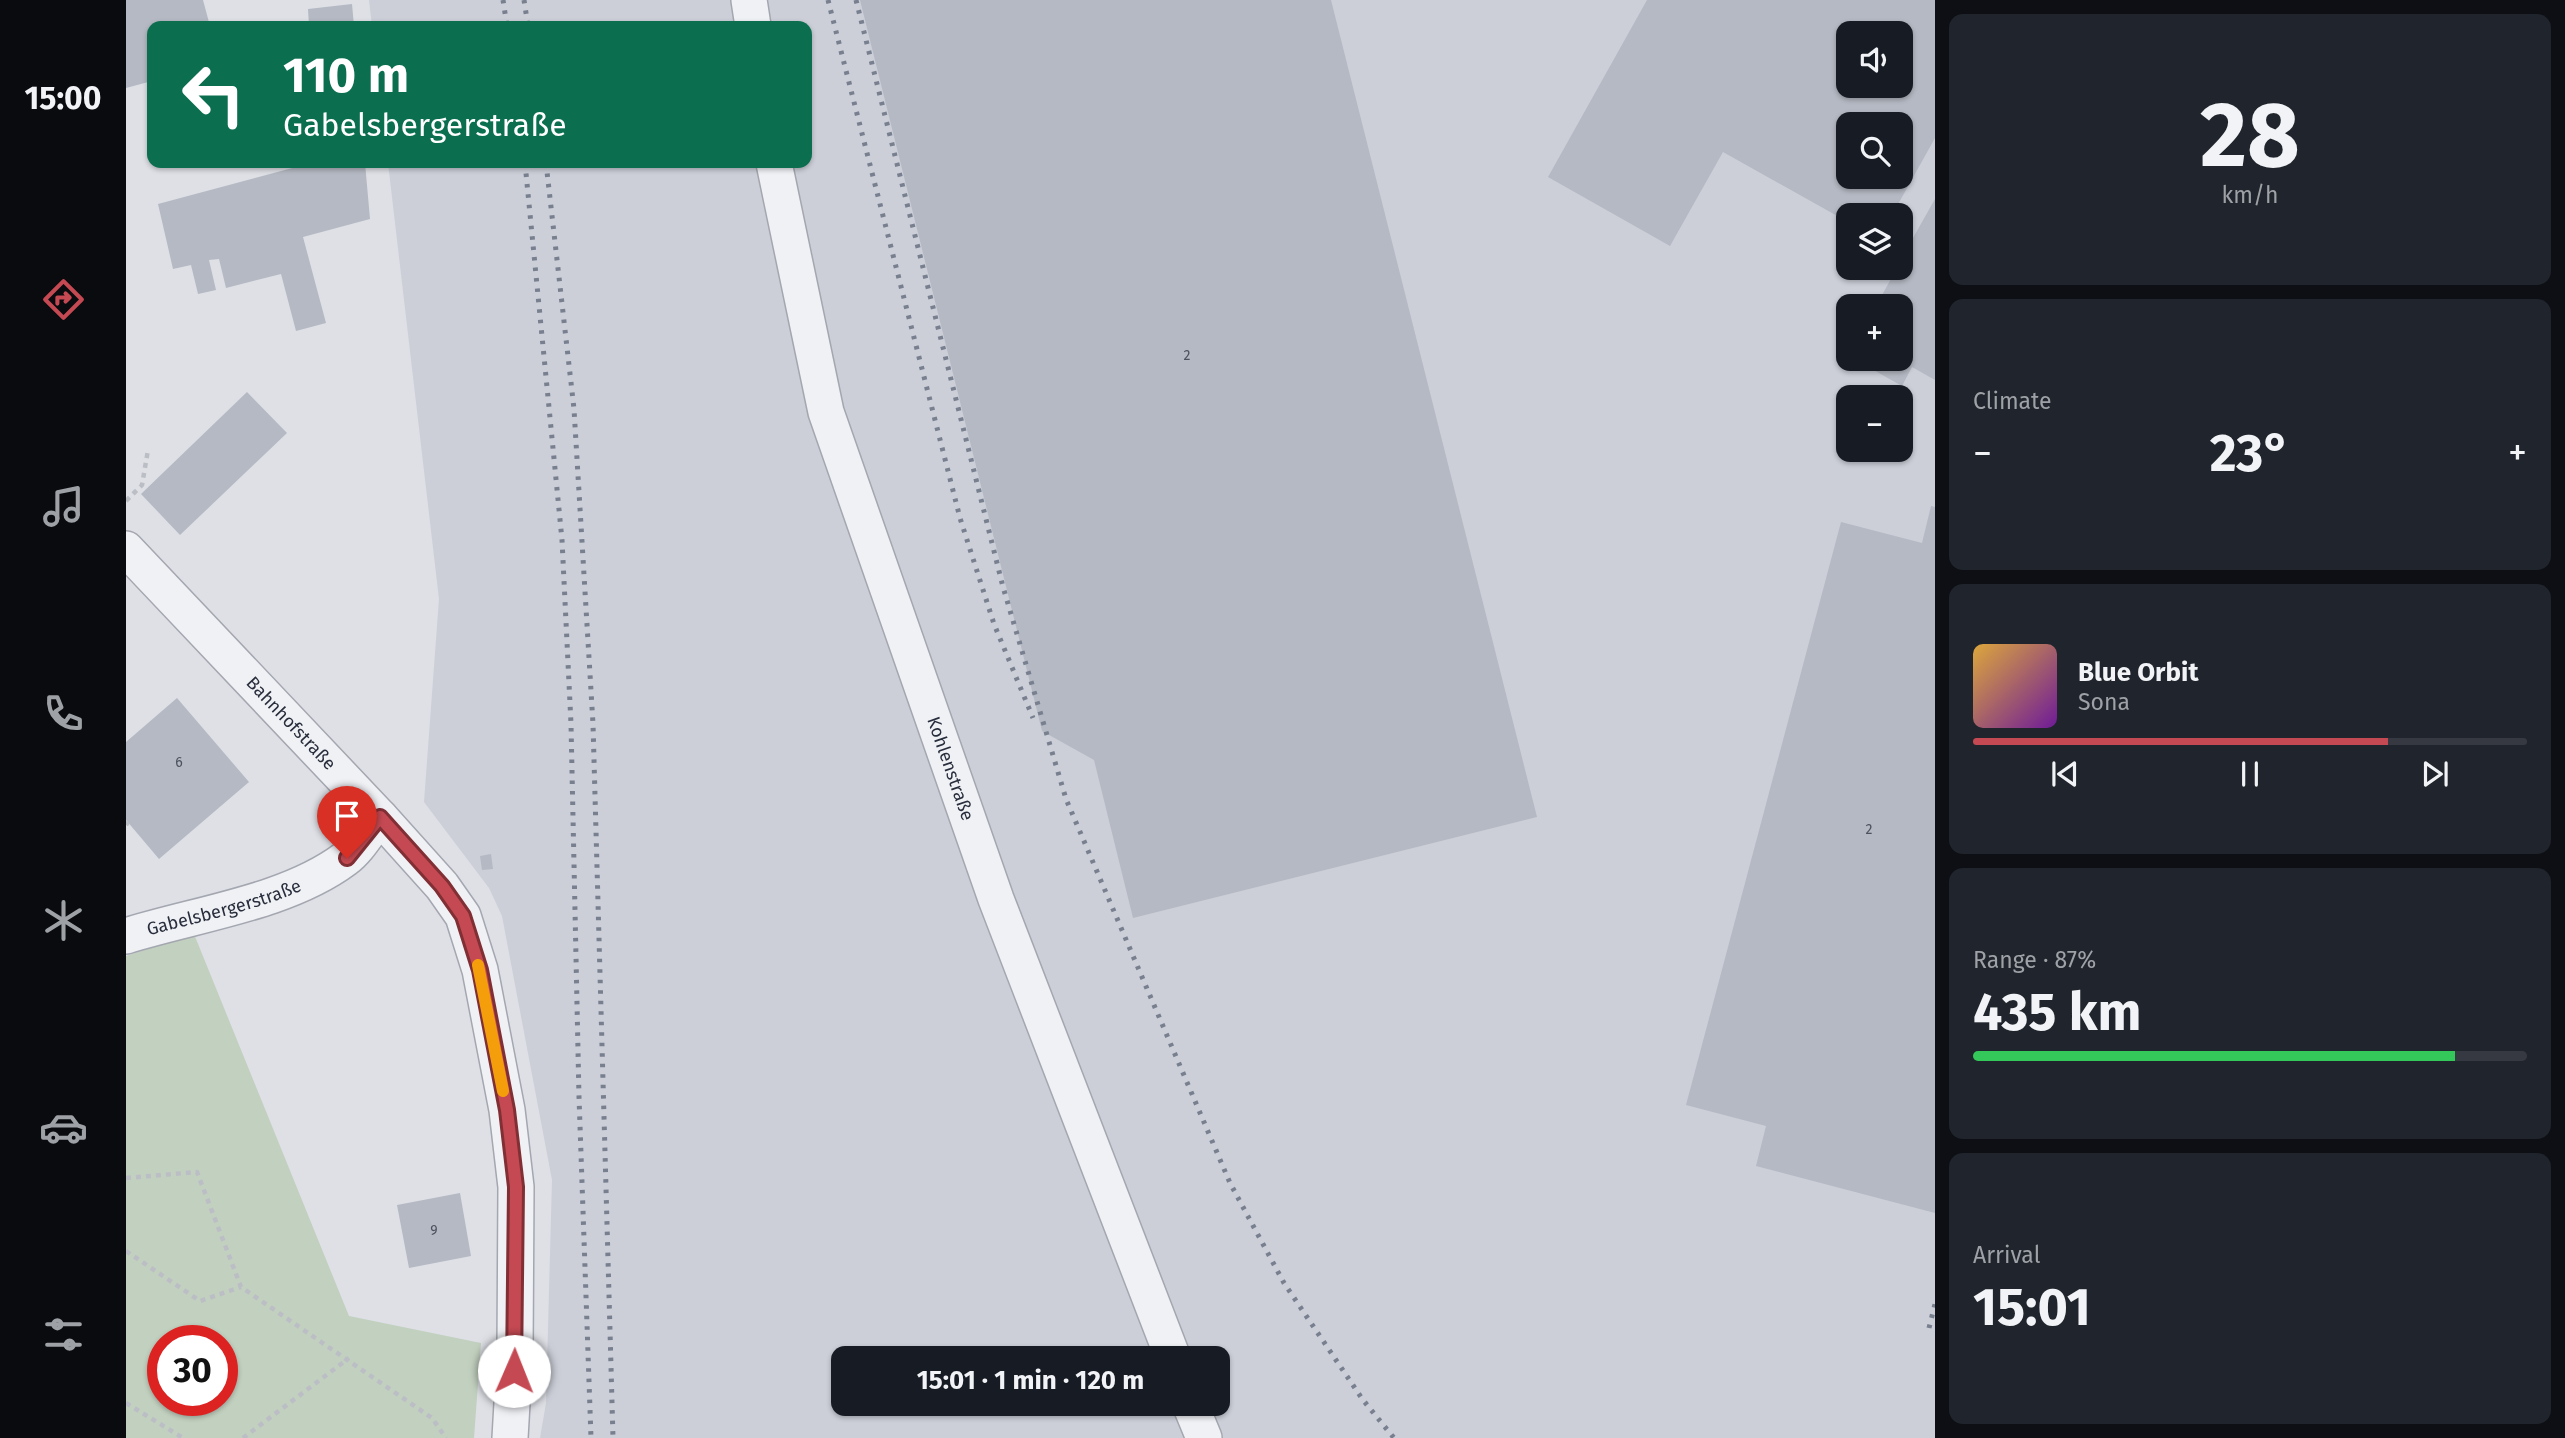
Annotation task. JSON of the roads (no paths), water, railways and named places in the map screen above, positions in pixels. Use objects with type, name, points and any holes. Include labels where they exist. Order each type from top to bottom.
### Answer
[{"type":"street","points":[[749,0],[752,21]]},
{"type":"street","name":"Kohlenstraße","points":[[775,168],[826,412],[996,899],[1168,1346]]},
{"type":"street","name":"Bahnhofstraße","points":[[126,549],[380,817],[442,886],[463,916],[480,970],[507,1110],[516,1187],[514,1375],[510,1438]]},
{"type":"street","name":"Gabelsbergerstraße","points":[[126,936],[266,897],[309,880],[347,858],[380,817]]},
{"type":"street","points":[[1196,1416],[1204,1438]]},
{"type":"railway","points":[[503,0],[506,21]]},
{"type":"railway","points":[[524,0],[527,21]]},
{"type":"railway","points":[[828,0],[960,518],[994,624],[1033,718]]},
{"type":"railway","points":[[856,0],[1003,587],[1066,799],[1230,1183],[1284,1283],[1363,1400],[1394,1438]]},
{"type":"railway","points":[[525,168],[562,540],[571,724],[579,1097],[591,1438]]},
{"type":"railway","points":[[547,168],[574,409],[593,724],[613,1438]]},
{"type":"railway","points":[[1929,1328],[1935,1304]]}]
